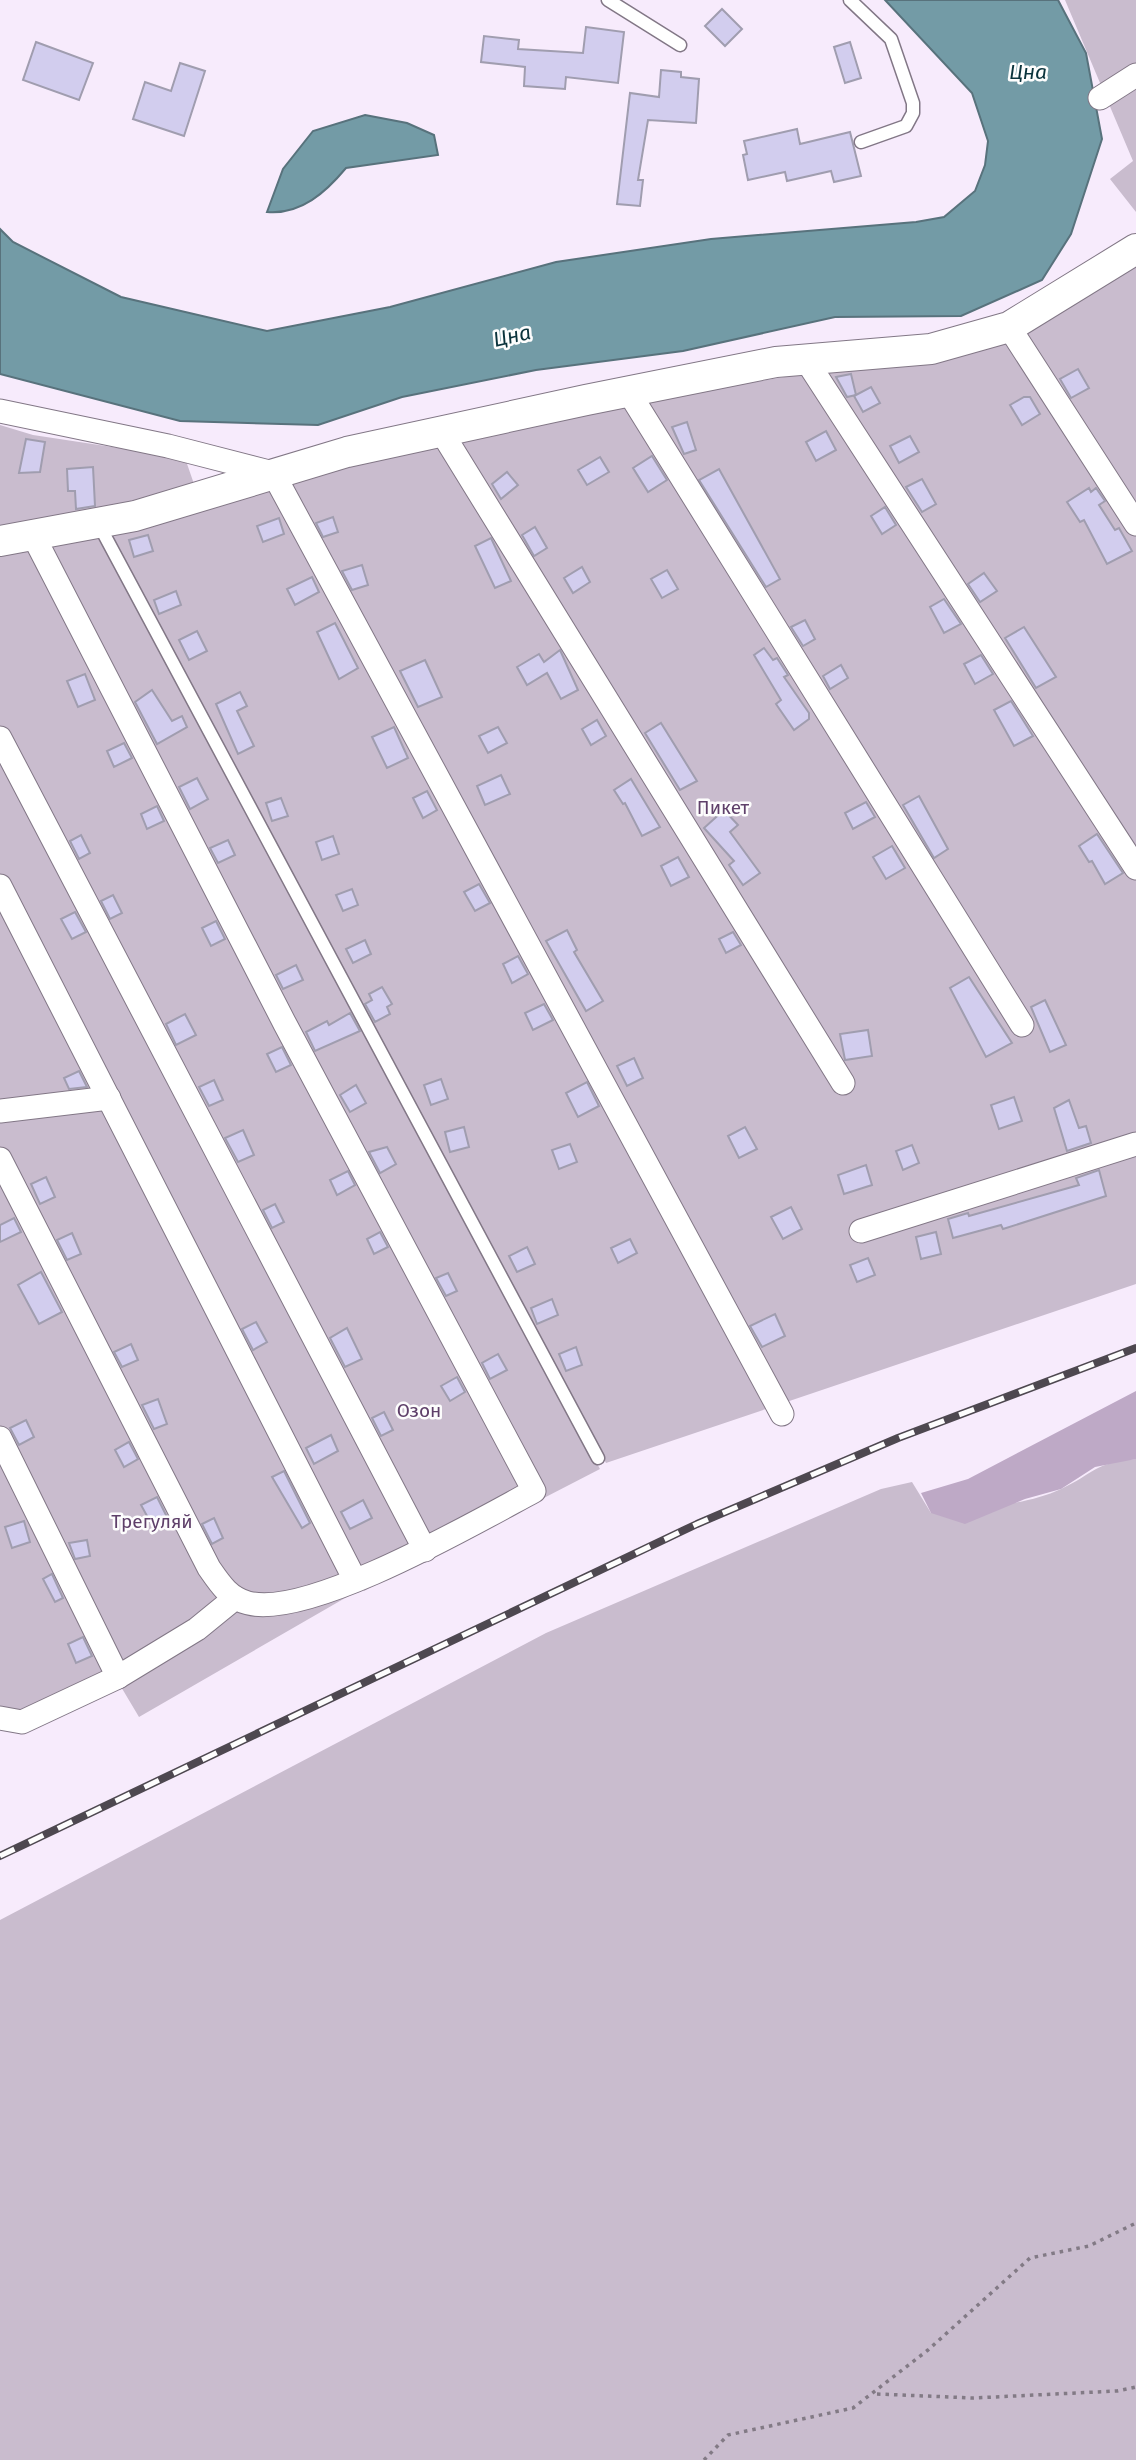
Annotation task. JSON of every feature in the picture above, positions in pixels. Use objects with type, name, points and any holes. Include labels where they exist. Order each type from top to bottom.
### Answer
[{"type":"street","points":[[1100,98],[1136,75]]},
{"type":"street","points":[[0,541],[34,537],[135,516],[347,452],[628,391],[776,362],[931,349],[1009,327],[1136,249]]},
{"type":"street","points":[[1009,327],[1136,524]]},
{"type":"street","points":[[806,360],[1136,868]]},
{"type":"street","points":[[628,391],[1022,1025]]},
{"type":"street","points":[[0,411],[168,446],[273,473],[782,1414]]},
{"type":"street","points":[[440,431],[843,1083]]},
{"type":"street","points":[[0,1159],[209,1568],[223,1588],[235,1598],[268,1605],[296,1602],[425,1550],[534,1491],[291,1036],[34,537]]},
{"type":"street","points":[[0,738],[425,1550]]},
{"type":"street","points":[[0,886],[355,1580]]},
{"type":"street","points":[[0,1111],[109,1098]]},
{"type":"street","points":[[861,1231],[1136,1144]]},
{"type":"street","points":[[0,1438],[118,1677]]},
{"type":"street","points":[[0,1718],[22,1722],[118,1677],[197,1629],[235,1598]]},
{"type":"lane","points":[[608,0],[680,45]]},
{"type":"lane","points":[[850,0],[891,39],[913,103],[913,113],[906,125],[861,142]]},
{"type":"lane","points":[[98,523],[598,1458]]},
{"type":"path","points":[[704,2460],[728,2435],[853,2408],[875,2394],[1030,2258],[1089,2246],[1136,2223]]},
{"type":"path","points":[[875,2394],[973,2398],[1117,2391],[1136,2387]]},
{"type":"green space","points":[[1065,0],[1136,0],[1136,212],[1110,179],[1133,161]]},
{"type":"green space","name":"Пикет","points":[[1136,241],[1136,1284],[606,1463],[105,529],[505,424],[980,344]]},
{"type":"green space","points":[[0,425],[33,435],[185,458],[194,484],[190,495],[0,532]]},
{"type":"green space","name":"Озон","points":[[98,531],[600,1469],[364,1591],[0,882],[0,546]]},
{"type":"green space","name":"Трегуляй","points":[[0,897],[359,1590],[139,1717],[111,1670],[0,1722]]},
{"type":"green space","points":[[1136,1459],[1136,2460],[0,2460],[0,1920],[546,1633],[881,1489],[912,1482],[931,1513],[980,1508],[1046,1495],[1102,1466]]},
{"type":"shaded area","points":[[1136,1391],[1136,1459],[1095,1467],[1061,1489],[1025,1499],[965,1524],[931,1513],[921,1493],[968,1479]]},
{"type":"water","name":"Цна","points":[[885,0],[1058,0],[1086,53],[1102,139],[1071,234],[1042,280],[961,316],[835,317],[683,351],[536,370],[402,397],[318,425],[180,421],[0,374],[0,229],[13,242],[121,297],[267,331],[390,307],[556,262],[711,239],[916,222],[944,217],[975,191],[985,165],[988,141],[972,93]]},
{"type":"water","points":[[365,115],[407,123],[434,135],[438,155],[346,168],[321,193],[302,206],[267,212],[283,169],[313,131]]},
{"type":"building","points":[[722,9],[742,29],[725,46],[705,26]]},
{"type":"building","points":[[586,27],[624,32],[618,83],[566,77],[565,89],[524,86],[525,67],[481,62],[484,36],[519,40],[518,49],[583,53]]},
{"type":"building","points":[[36,42],[93,63],[79,100],[23,80]]},
{"type":"building","points":[[850,42],[861,78],[845,83],[834,47]]},
{"type":"building","points":[[180,63],[205,71],[184,136],[133,119],[145,82],[171,91]]},
{"type":"building","points":[[661,70],[681,72],[681,77],[699,79],[696,123],[648,120],[638,180],[643,180],[640,206],[617,204],[630,93],[659,97]]},
{"type":"building","points":[[797,129],[800,144],[850,132],[861,176],[834,182],[831,171],[787,181],[785,172],[748,180],[743,155],[747,154],[744,141]]},
{"type":"building","points":[[1078,369],[1089,388],[1071,398],[1060,379]]},
{"type":"building","points":[[851,374],[856,395],[847,397],[836,377]]},
{"type":"building","points":[[871,387],[880,403],[863,412],[854,396]]},
{"type":"building","points":[[1024,397],[1030,397],[1040,414],[1022,425],[1010,405]]},
{"type":"building","points":[[687,422],[696,450],[684,454],[672,427]]},
{"type":"building","points":[[826,431],[836,450],[816,461],[806,442]]},
{"type":"building","points":[[910,436],[919,452],[899,463],[890,446]]},
{"type":"building","points":[[26,439],[45,442],[40,472],[19,473]]},
{"type":"building","points":[[652,456],[667,480],[648,492],[633,468]]},
{"type":"building","points":[[600,457],[609,472],[587,485],[578,470]]},
{"type":"building","points":[[93,467],[95,506],[76,509],[75,491],[68,491],[67,469]]},
{"type":"building","points":[[719,469],[780,579],[766,587],[699,480]]},
{"type":"building","points":[[507,472],[518,485],[501,499],[492,484]]},
{"type":"building","points":[[922,479],[936,504],[922,512],[906,487]]},
{"type":"building","points":[[1089,488],[1091,492],[1096,488],[1105,501],[1099,505],[1115,530],[1119,528],[1132,551],[1107,564],[1084,520],[1080,522],[1067,502]]},
{"type":"building","points":[[885,507],[896,525],[882,534],[871,516]]},
{"type":"building","points":[[333,517],[338,532],[323,537],[316,523]]},
{"type":"building","points":[[279,518],[284,534],[263,542],[257,526]]},
{"type":"building","points":[[535,527],[547,548],[534,556],[522,535]]},
{"type":"building","points":[[148,535],[153,551],[134,557],[129,540]]},
{"type":"building","points":[[491,538],[511,581],[495,588],[475,546]]},
{"type":"building","points":[[362,565],[368,585],[352,590],[342,571]]},
{"type":"building","points":[[582,567],[590,582],[573,593],[564,578]]},
{"type":"building","points":[[667,570],[678,589],[662,598],[651,579]]},
{"type":"building","points":[[984,573],[997,591],[980,602],[968,584]]},
{"type":"building","points":[[312,577],[319,592],[295,605],[287,589]]},
{"type":"building","points":[[176,591],[181,605],[159,614],[154,600]]},
{"type":"building","points":[[944,599],[961,624],[944,633],[930,607]]},
{"type":"building","points":[[805,620],[815,639],[803,646],[791,627]]},
{"type":"building","points":[[335,623],[358,668],[339,679],[317,632]]},
{"type":"building","points":[[1024,627],[1056,677],[1036,688],[1005,638]]},
{"type":"building","points":[[197,631],[207,651],[189,660],[179,640]]},
{"type":"building","points":[[764,648],[773,660],[777,658],[788,675],[784,677],[809,713],[809,719],[794,730],[776,704],[781,700],[754,655]]},
{"type":"building","points":[[560,650],[578,690],[561,699],[547,673],[527,685],[517,667],[539,654],[544,662]]},
{"type":"building","points":[[981,655],[993,674],[975,684],[964,664]]},
{"type":"building","points":[[425,660],[442,697],[418,707],[400,671]]},
{"type":"building","points":[[841,665],[848,678],[830,689],[823,676]]},
{"type":"building","points":[[85,674],[95,700],[78,707],[67,681]]},
{"type":"building","points":[[152,690],[172,721],[182,716],[187,727],[157,744],[135,702]]},
{"type":"building","points":[[240,692],[247,706],[237,711],[254,746],[238,754],[216,704]]},
{"type":"building","points":[[1011,701],[1033,736],[1014,746],[994,710]]},
{"type":"building","points":[[597,720],[606,736],[591,745],[582,729]]},
{"type":"building","points":[[661,723],[697,781],[680,790],[645,733]]},
{"type":"building","points":[[394,727],[408,758],[387,768],[372,737]]},
{"type":"building","points":[[498,727],[507,743],[488,753],[479,736]]},
{"type":"building","points":[[124,743],[132,758],[114,767],[107,751]]},
{"type":"building","points":[[501,775],[510,794],[485,805],[477,786]]},
{"type":"building","points":[[197,778],[208,799],[190,809],[179,787]]},
{"type":"building","points":[[631,779],[660,827],[642,836],[625,803],[623,804],[614,790]]},
{"type":"building","points":[[427,791],[437,810],[423,818],[413,798]]},
{"type":"building","points":[[919,796],[948,849],[934,858],[903,805]]},
{"type":"building","points":[[281,798],[288,816],[272,821],[266,803]]},
{"type":"building","points":[[866,802],[875,817],[853,829],[845,813]]},
{"type":"building","points":[[157,806],[164,821],[147,829],[141,814]]},
{"type":"building","points":[[724,810],[738,825],[730,832],[760,873],[743,885],[729,865],[734,861],[704,828]]},
{"type":"building","points":[[1097,834],[1123,873],[1105,884],[1092,861],[1089,862],[1079,846]]},
{"type":"building","points":[[81,835],[90,853],[79,859],[70,841]]},
{"type":"building","points":[[333,836],[339,854],[322,860],[316,842]]},
{"type":"building","points":[[228,840],[235,855],[218,863],[210,848]]},
{"type":"building","points":[[892,846],[905,868],[886,879],[873,857]]},
{"type":"building","points":[[678,857],[689,877],[671,886],[661,866]]},
{"type":"building","points":[[479,884],[490,903],[475,911],[464,892]]},
{"type":"building","points":[[352,889],[358,905],[343,911],[336,895]]},
{"type":"building","points":[[113,895],[122,913],[110,919],[101,901]]},
{"type":"building","points":[[75,912],[86,932],[72,939],[61,919]]},
{"type":"building","points":[[216,921],[225,939],[211,946],[202,928]]},
{"type":"building","points":[[567,930],[577,950],[574,952],[603,1001],[586,1011],[546,941]]},
{"type":"building","points":[[733,932],[741,945],[726,953],[719,939]]},
{"type":"building","points":[[365,940],[371,954],[353,963],[346,949]]},
{"type":"building","points":[[518,956],[528,974],[512,983],[503,964]]},
{"type":"building","points":[[296,965],[303,980],[283,989],[276,975]]},
{"type":"building","points":[[969,977],[1012,1043],[986,1057],[950,988]]},
{"type":"building","points":[[382,987],[392,1004],[387,1007],[390,1014],[375,1022],[365,1004],[372,1000],[369,994]]},
{"type":"building","points":[[1045,1000],[1066,1045],[1050,1052],[1031,1007]]},
{"type":"building","points":[[544,1004],[553,1020],[533,1030],[525,1013]]},
{"type":"building","points":[[350,1013],[360,1031],[315,1051],[306,1032],[327,1021],[329,1025]]},
{"type":"building","points":[[185,1014],[196,1035],[176,1045],[166,1024]]},
{"type":"building","points":[[868,1030],[872,1056],[845,1060],[840,1034]]},
{"type":"building","points":[[282,1047],[291,1065],[276,1072],[267,1054]]},
{"type":"building","points":[[634,1058],[643,1078],[627,1086],[617,1066]]},
{"type":"building","points":[[79,1071],[87,1087],[69,1089],[64,1078]]},
{"type":"building","points":[[441,1079],[448,1099],[431,1105],[424,1085]]},
{"type":"building","points":[[214,1080],[223,1100],[209,1106],[199,1087]]},
{"type":"building","points":[[587,1082],[599,1106],[578,1117],[566,1093]]},
{"type":"building","points":[[356,1085],[366,1103],[350,1112],[340,1095]]},
{"type":"building","points":[[1014,1097],[1022,1121],[999,1129],[991,1105]]},
{"type":"building","points":[[1069,1100],[1079,1128],[1086,1126],[1091,1143],[1067,1151],[1054,1108]]},
{"type":"building","points":[[464,1127],[469,1147],[450,1152],[445,1132]]},
{"type":"building","points":[[745,1127],[757,1149],[739,1158],[728,1136]]},
{"type":"building","points":[[243,1130],[254,1155],[238,1162],[225,1138]]},
{"type":"building","points":[[570,1144],[577,1162],[559,1169],[552,1150]]},
{"type":"building","points":[[912,1145],[919,1163],[903,1170],[896,1151]]},
{"type":"building","points":[[387,1147],[396,1164],[380,1173],[369,1152]]},
{"type":"building","points":[[866,1165],[872,1185],[844,1194],[838,1175]]},
{"type":"building","points":[[1099,1170],[1106,1196],[1003,1229],[1001,1225],[953,1238],[948,1219],[968,1213],[969,1216],[1079,1185],[1076,1178]]},
{"type":"building","points":[[348,1171],[355,1185],[337,1195],[330,1180]]},
{"type":"building","points":[[46,1177],[55,1197],[40,1204],[31,1184]]},
{"type":"building","points":[[275,1204],[284,1222],[272,1228],[263,1210]]},
{"type":"building","points":[[791,1207],[802,1229],[783,1239],[771,1217]]},
{"type":"building","points":[[14,1218],[21,1232],[0,1242],[0,1225]]},
{"type":"building","points":[[380,1232],[388,1247],[374,1254],[367,1239]]},
{"type":"building","points":[[936,1232],[941,1254],[921,1259],[916,1237]]},
{"type":"building","points":[[72,1233],[81,1254],[67,1260],[57,1240]]},
{"type":"building","points":[[630,1239],[637,1253],[618,1263],[611,1248]]},
{"type":"building","points":[[527,1247],[535,1264],[517,1272],[509,1256]]},
{"type":"building","points":[[868,1258],[875,1275],[857,1282],[850,1265]]},
{"type":"building","points":[[41,1272],[62,1312],[39,1324],[18,1285]]},
{"type":"building","points":[[448,1273],[457,1291],[446,1296],[436,1278]]},
{"type":"building","points":[[552,1299],[558,1315],[537,1324],[531,1308]]},
{"type":"building","points":[[775,1314],[785,1336],[762,1347],[750,1326]]},
{"type":"building","points":[[256,1322],[267,1342],[253,1350],[242,1329]]},
{"type":"building","points":[[347,1328],[362,1359],[345,1367],[330,1338]]},
{"type":"building","points":[[131,1344],[138,1360],[122,1367],[114,1352]]},
{"type":"building","points":[[576,1347],[582,1365],[566,1371],[559,1354]]},
{"type":"building","points":[[498,1354],[507,1370],[490,1379],[482,1363]]},
{"type":"building","points":[[457,1377],[465,1392],[450,1401],[441,1386]]},
{"type":"building","points":[[158,1399],[167,1424],[154,1429],[142,1405]]},
{"type":"building","points":[[384,1412],[393,1430],[381,1436],[372,1418]]},
{"type":"building","points":[[26,1420],[34,1437],[19,1445],[10,1428]]},
{"type":"building","points":[[331,1435],[338,1451],[314,1464],[306,1448]]},
{"type":"building","points":[[129,1442],[138,1459],[124,1467],[115,1450]]},
{"type":"building","points":[[284,1471],[310,1523],[302,1528],[272,1477]]},
{"type":"building","points":[[157,1497],[167,1517],[152,1525],[141,1505]]},
{"type":"building","points":[[363,1500],[372,1518],[350,1529],[341,1512]]},
{"type":"building","points":[[214,1518],[223,1538],[212,1544],[202,1524]]},
{"type":"building","points":[[24,1521],[30,1542],[12,1548],[5,1527]]},
{"type":"building","points":[[87,1540],[90,1556],[75,1559],[69,1543]]},
{"type":"building","points":[[52,1574],[63,1598],[55,1602],[43,1579]]},
{"type":"building","points":[[83,1637],[92,1656],[76,1663],[68,1644]]},
{"type":"railway","points":[[0,1856],[697,1524],[898,1438],[1136,1348]]}]
